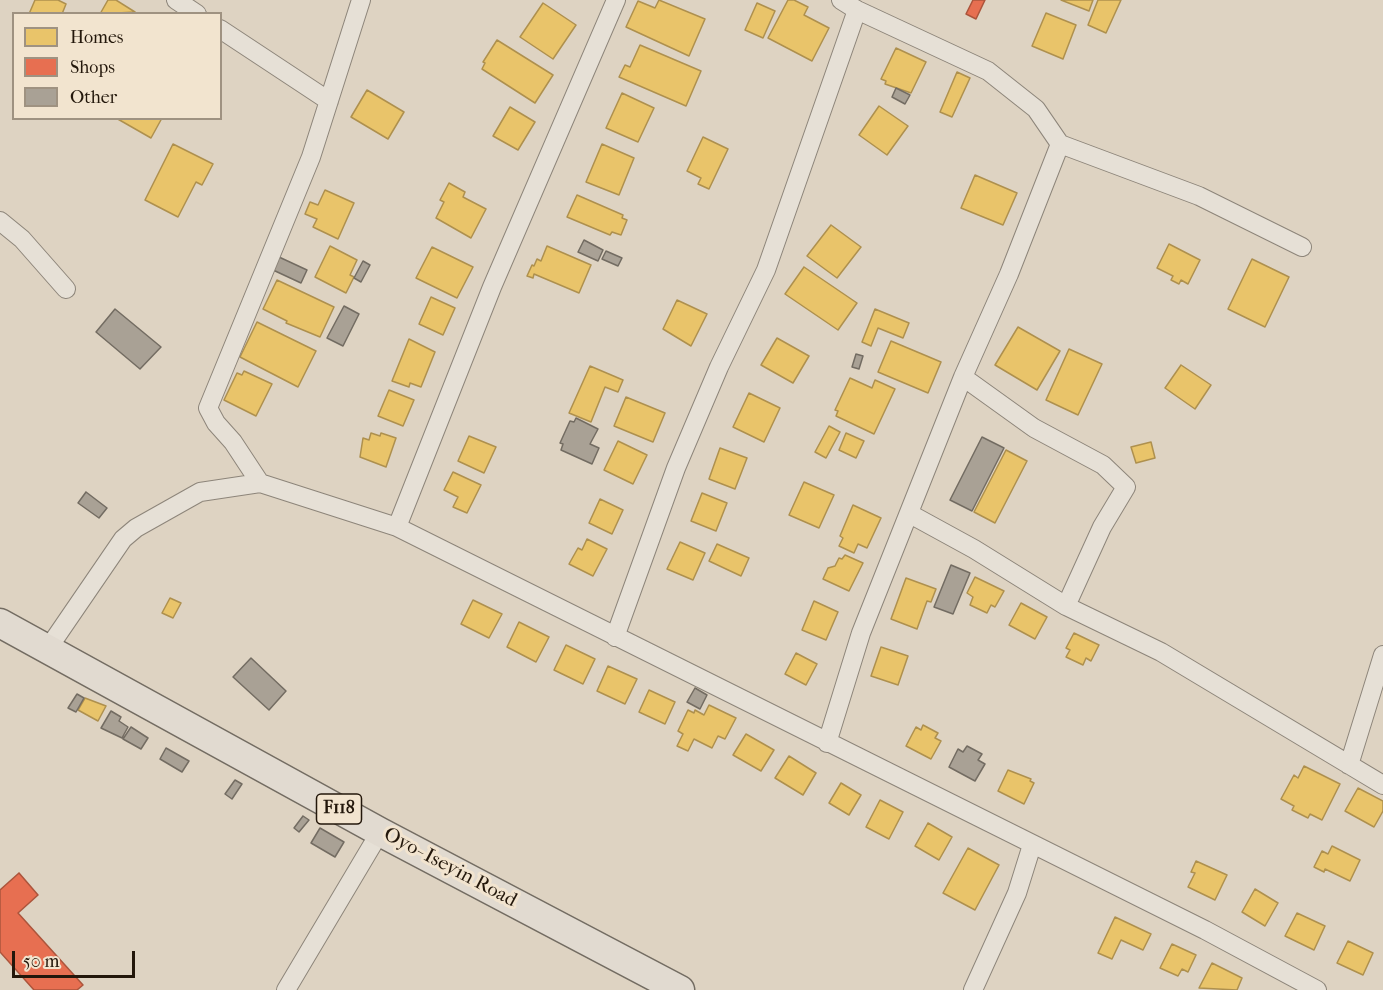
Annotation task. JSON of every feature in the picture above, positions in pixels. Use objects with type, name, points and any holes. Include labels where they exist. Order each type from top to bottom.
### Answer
[{"type":"main road","name":"Oyo- Iseyin Road","points":[[0,623],[380,832],[680,990]]},
{"type":"street","points":[[176,0],[194,12]]},
{"type":"street","points":[[260,483],[233,442],[216,423],[208,408],[311,157],[361,0]]},
{"type":"street","points":[[397,527],[492,287],[616,0]]},
{"type":"street","points":[[841,0],[857,10],[988,71],[1036,109],[1060,144],[1199,196],[1302,247]]},
{"type":"street","points":[[615,637],[676,468],[719,367],[766,270],[857,10]]},
{"type":"street","points":[[222,30],[328,101]]},
{"type":"street","points":[[827,743],[861,633],[963,377],[1009,274],[1060,144]]},
{"type":"street","points":[[0,221],[22,239],[66,289]]},
{"type":"street","points":[[963,377],[1035,428],[1103,465],[1126,487],[1102,527],[1066,606]]},
{"type":"street","points":[[46,650],[123,539],[136,528],[201,492],[260,483],[397,527],[1205,930],[1317,990]]},
{"type":"street","points":[[910,514],[974,549],[1066,606],[1161,652],[1383,785]]},
{"type":"street","points":[[1349,765],[1383,655]]},
{"type":"street","points":[[286,990],[380,832]]},
{"type":"street","points":[[973,990],[1017,893],[1032,845]]},
{"type":"building: Homes","points":[[35,0],[58,0],[66,4],[63,12],[30,12]]},
{"type":"building: Homes","points":[[108,0],[116,0],[135,12],[101,12]]},
{"type":"building: Homes","points":[[659,0],[705,19],[689,56],[626,27],[638,1],[655,8]]},
{"type":"building: Homes","points":[[788,0],[794,0],[808,7],[804,15],[829,28],[812,61],[768,38]]},
{"type":"building: Homes","points":[[1061,0],[1093,0],[1089,11]]},
{"type":"building: Homes","points":[[1098,0],[1121,0],[1106,33],[1088,25]]},
{"type":"building: Homes","points":[[543,3],[576,25],[553,59],[520,37]]},
{"type":"building: Homes","points":[[757,3],[775,11],[763,38],[745,30]]},
{"type":"building: Homes","points":[[1046,13],[1076,25],[1063,59],[1032,46]]},
{"type":"building: Homes","points":[[497,40],[553,75],[535,103],[482,69],[485,63],[483,62]]},
{"type":"building: Homes","points":[[640,45],[701,71],[686,106],[619,77],[625,65],[630,67]]},
{"type":"building: Homes","points":[[896,48],[926,62],[911,93],[885,84],[886,81],[881,79]]},
{"type":"building: Homes","points":[[957,72],[970,78],[952,117],[940,112]]},
{"type":"building: Homes","points":[[367,90],[404,112],[388,139],[351,117]]},
{"type":"building: Homes","points":[[622,93],[654,108],[638,142],[606,128]]},
{"type":"building: Homes","points":[[879,106],[908,126],[887,155],[859,135]]},
{"type":"building: Homes","points":[[510,107],[535,122],[518,150],[493,136]]},
{"type":"building: Homes","points":[[120,120],[161,120],[151,138]]},
{"type":"building: Homes","points":[[703,137],[728,149],[709,189],[698,184],[701,178],[687,171]]},
{"type":"building: Homes","points":[[173,144],[213,164],[202,185],[196,182],[178,217],[145,200]]},
{"type":"building: Homes","points":[[602,144],[634,158],[619,195],[586,182]]},
{"type":"building: Homes","points":[[975,175],[1017,193],[1003,225],[961,208]]},
{"type":"building: Homes","points":[[449,183],[465,192],[463,197],[486,209],[471,238],[436,218],[444,202],[440,200]]},
{"type":"building: Homes","points":[[325,190],[354,203],[338,239],[313,227],[317,219],[305,214],[310,202],[318,205]]},
{"type":"building: Homes","points":[[577,195],[623,215],[622,218],[627,220],[621,235],[612,232],[610,235],[567,217]]},
{"type":"building: Homes","points":[[831,225],[861,247],[837,278],[807,256]]},
{"type":"building: Homes","points":[[1169,244],[1200,260],[1188,284],[1181,280],[1179,284],[1171,280],[1173,276],[1157,268]]},
{"type":"building: Homes","points":[[330,246],[357,260],[350,275],[354,277],[346,293],[315,277]]},
{"type":"building: Homes","points":[[547,246],[591,265],[579,293],[534,274],[533,278],[527,276],[537,259],[541,261]]},
{"type":"building: Homes","points":[[432,247],[473,267],[457,298],[416,278]]},
{"type":"building: Homes","points":[[1252,259],[1289,277],[1265,327],[1228,309]]},
{"type":"building: Homes","points":[[804,267],[857,303],[838,330],[785,294]]},
{"type":"building: Homes","points":[[277,280],[334,307],[320,337],[286,323],[287,321],[263,309]]},
{"type":"building: Homes","points":[[431,297],[455,308],[443,335],[419,324]]},
{"type":"building: Homes","points":[[677,300],[707,314],[691,346],[663,329]]},
{"type":"building: Homes","points":[[875,309],[909,323],[903,338],[878,328],[871,346],[862,342]]},
{"type":"building: Homes","points":[[257,322],[316,351],[298,387],[240,357]]},
{"type":"building: Homes","points":[[1018,327],[1060,351],[1037,390],[995,365]]},
{"type":"building: Homes","points":[[777,338],[809,356],[793,383],[761,365]]},
{"type":"building: Homes","points":[[409,339],[435,352],[421,387],[410,383],[409,387],[392,381]]},
{"type":"building: Homes","points":[[891,341],[941,362],[928,393],[878,372]]},
{"type":"building: Homes","points":[[1069,349],[1102,364],[1078,415],[1046,400]]},
{"type":"building: Homes","points":[[1181,365],[1211,385],[1195,409],[1165,388]]},
{"type":"building: Homes","points":[[590,366],[623,380],[618,392],[605,387],[591,422],[569,413]]},
{"type":"building: Homes","points":[[244,371],[272,384],[256,416],[224,400],[237,373],[242,375]]},
{"type":"building: Homes","points":[[850,378],[872,388],[875,380],[895,389],[874,434],[836,416],[838,411],[835,410]]},
{"type":"building: Homes","points":[[389,390],[414,400],[403,426],[378,416]]},
{"type":"building: Homes","points":[[749,393],[780,408],[764,442],[733,427]]},
{"type":"building: Homes","points":[[626,397],[665,413],[653,442],[614,426]]},
{"type":"building: Homes","points":[[829,426],[840,432],[826,458],[815,452]]},
{"type":"building: Homes","points":[[371,433],[380,436],[381,433],[396,438],[386,467],[360,457],[363,438],[369,440]]},
{"type":"building: Homes","points":[[846,433],[864,441],[856,458],[839,450]]},
{"type":"building: Homes","points":[[469,436],[496,447],[484,473],[458,461]]},
{"type":"building: Homes","points":[[618,441],[647,455],[633,484],[604,470]]},
{"type":"building: Homes","points":[[1151,442],[1155,458],[1136,463],[1131,447]]},
{"type":"building: Homes","points":[[720,448],[747,458],[735,489],[709,479]]},
{"type":"building: Homes","points":[[1006,450],[1027,461],[995,523],[974,512]]},
{"type":"building: Homes","points":[[453,472],[481,485],[467,513],[453,507],[458,497],[444,490]]},
{"type":"building: Homes","points":[[804,482],[834,495],[819,528],[789,515]]},
{"type":"building: Homes","points":[[702,493],[727,503],[716,531],[691,521]]},
{"type":"building: Homes","points":[[600,499],[623,510],[612,534],[589,523]]},
{"type":"building: Homes","points":[[853,505],[881,518],[867,548],[858,544],[854,553],[839,546],[843,538],[840,536]]},
{"type":"building: Homes","points":[[587,539],[607,549],[593,576],[569,564],[578,548],[582,550]]},
{"type":"building: Homes","points":[[680,542],[705,553],[693,580],[667,569]]},
{"type":"building: Homes","points":[[717,544],[749,558],[741,576],[709,561]]},
{"type":"building: Homes","points":[[845,555],[863,563],[849,591],[823,579],[828,568],[835,566],[839,558],[842,559]]},
{"type":"building: Homes","points":[[975,577],[1004,591],[995,607],[991,605],[987,613],[970,605],[973,597],[967,593]]},
{"type":"building: Homes","points":[[906,578],[936,589],[931,602],[927,601],[917,629],[891,619]]},
{"type":"building: Homes","points":[[170,598],[181,603],[173,618],[162,613]]},
{"type":"building: Homes","points":[[473,600],[502,614],[489,638],[461,624]]},
{"type":"building: Homes","points":[[814,601],[838,612],[826,640],[802,630]]},
{"type":"building: Homes","points":[[1021,603],[1047,617],[1035,639],[1009,625]]},
{"type":"building: Homes","points":[[519,622],[549,637],[536,662],[507,647]]},
{"type":"building: Homes","points":[[1074,633],[1099,645],[1091,661],[1086,658],[1083,665],[1066,657],[1070,650],[1066,648]]},
{"type":"building: Homes","points":[[566,645],[595,659],[583,684],[554,670]]},
{"type":"building: Homes","points":[[881,647],[908,656],[898,685],[871,676]]},
{"type":"building: Homes","points":[[796,653],[817,664],[806,685],[785,674]]},
{"type":"building: Homes","points":[[608,666],[637,679],[625,704],[597,691]]},
{"type":"building: Homes","points":[[649,690],[675,702],[665,724],[639,712]]},
{"type":"building: Homes","points":[[85,698],[106,706],[98,721],[78,710]]},
{"type":"building: Homes","points":[[709,705],[736,718],[725,739],[718,736],[712,748],[694,739],[688,751],[677,746],[683,734],[678,731],[688,710],[694,713],[695,710],[704,715]]},
{"type":"building: Homes","points":[[923,725],[938,733],[935,738],[941,741],[931,759],[906,746],[916,727],[921,730]]},
{"type":"building: Homes","points":[[746,734],[774,750],[761,771],[733,755]]},
{"type":"building: Homes","points":[[789,756],[816,773],[803,795],[775,778]]},
{"type":"building: Homes","points":[[1304,766],[1340,784],[1322,820],[1310,814],[1308,818],[1292,810],[1294,806],[1281,799],[1294,775],[1298,778]]},
{"type":"building: Homes","points":[[1008,770],[1031,779],[1030,781],[1034,783],[1024,804],[998,791]]},
{"type":"building: Homes","points":[[841,783],[861,795],[849,815],[829,803]]},
{"type":"building: Homes","points":[[1358,788],[1383,801],[1383,811],[1374,827],[1345,811]]},
{"type":"building: Homes","points":[[880,800],[903,812],[889,839],[866,827]]},
{"type":"building: Homes","points":[[928,823],[952,837],[939,860],[915,846]]},
{"type":"building: Homes","points":[[1332,846],[1360,860],[1350,881],[1325,869],[1324,872],[1314,867],[1322,851],[1328,854]]},
{"type":"building: Homes","points":[[968,848],[999,865],[975,910],[943,893]]},
{"type":"building: Homes","points":[[1196,861],[1227,875],[1215,900],[1188,887],[1195,873],[1191,872]]},
{"type":"building: Homes","points":[[1255,889],[1278,903],[1265,926],[1242,912]]},
{"type":"building: Homes","points":[[1297,913],[1325,926],[1314,950],[1285,936]]},
{"type":"building: Homes","points":[[1115,917],[1151,934],[1143,950],[1121,940],[1112,959],[1098,953]]},
{"type":"building: Homes","points":[[1348,941],[1373,953],[1363,975],[1337,963]]},
{"type":"building: Homes","points":[[1172,944],[1196,955],[1188,972],[1182,969],[1178,976],[1160,968]]},
{"type":"building: Homes","points":[[1212,963],[1242,978],[1237,990],[1199,988]]},
{"type":"building: Shops","points":[[973,0],[985,0],[976,19],[966,14]]},
{"type":"building: Shops","points":[[19,873],[38,895],[18,913],[83,985],[77,990],[34,990],[0,952],[0,890]]},
{"type":"building: Other","points":[[896,88],[910,95],[905,104],[892,97]]},
{"type":"building: Other","points":[[584,240],[603,250],[598,261],[578,252]]},
{"type":"building: Other","points":[[606,251],[622,258],[618,266],[602,259]]},
{"type":"building: Other","points":[[279,257],[307,270],[301,283],[273,270]]},
{"type":"building: Other","points":[[363,261],[370,265],[361,282],[354,278]]},
{"type":"building: Other","points":[[344,306],[359,314],[343,346],[327,338]]},
{"type":"building: Other","points":[[115,309],[161,347],[140,369],[96,332]]},
{"type":"building: Other","points":[[856,354],[863,356],[859,369],[852,367]]},
{"type":"building: Other","points":[[576,418],[598,429],[590,444],[599,448],[592,464],[561,450],[563,444],[560,443],[570,421],[574,422]]},
{"type":"building: Other","points":[[982,437],[1004,448],[972,511],[950,500]]},
{"type":"building: Other","points":[[86,492],[107,508],[99,518],[78,503]]},
{"type":"building: Other","points":[[951,565],[970,573],[953,614],[934,607]]},
{"type":"building: Other","points":[[251,658],[286,691],[269,710],[233,677]]},
{"type":"building: Other","points":[[695,688],[707,695],[700,709],[687,702]]},
{"type":"building: Other","points":[[77,694],[84,698],[76,712],[68,708]]},
{"type":"building: Other","points":[[111,711],[121,717],[119,721],[128,727],[122,738],[101,728]]},
{"type":"building: Other","points":[[131,727],[148,738],[141,749],[123,739]]},
{"type":"building: Other","points":[[967,746],[982,754],[978,760],[985,764],[975,781],[949,767],[958,749],[963,752]]},
{"type":"building: Other","points":[[166,748],[189,761],[182,772],[160,759]]},
{"type":"building: Other","points":[[235,780],[242,784],[232,799],[225,794]]},
{"type":"building: Other","points":[[303,816],[309,820],[299,832],[294,828]]},
{"type":"building: Other","points":[[320,828],[344,842],[335,857],[311,843]]}]
